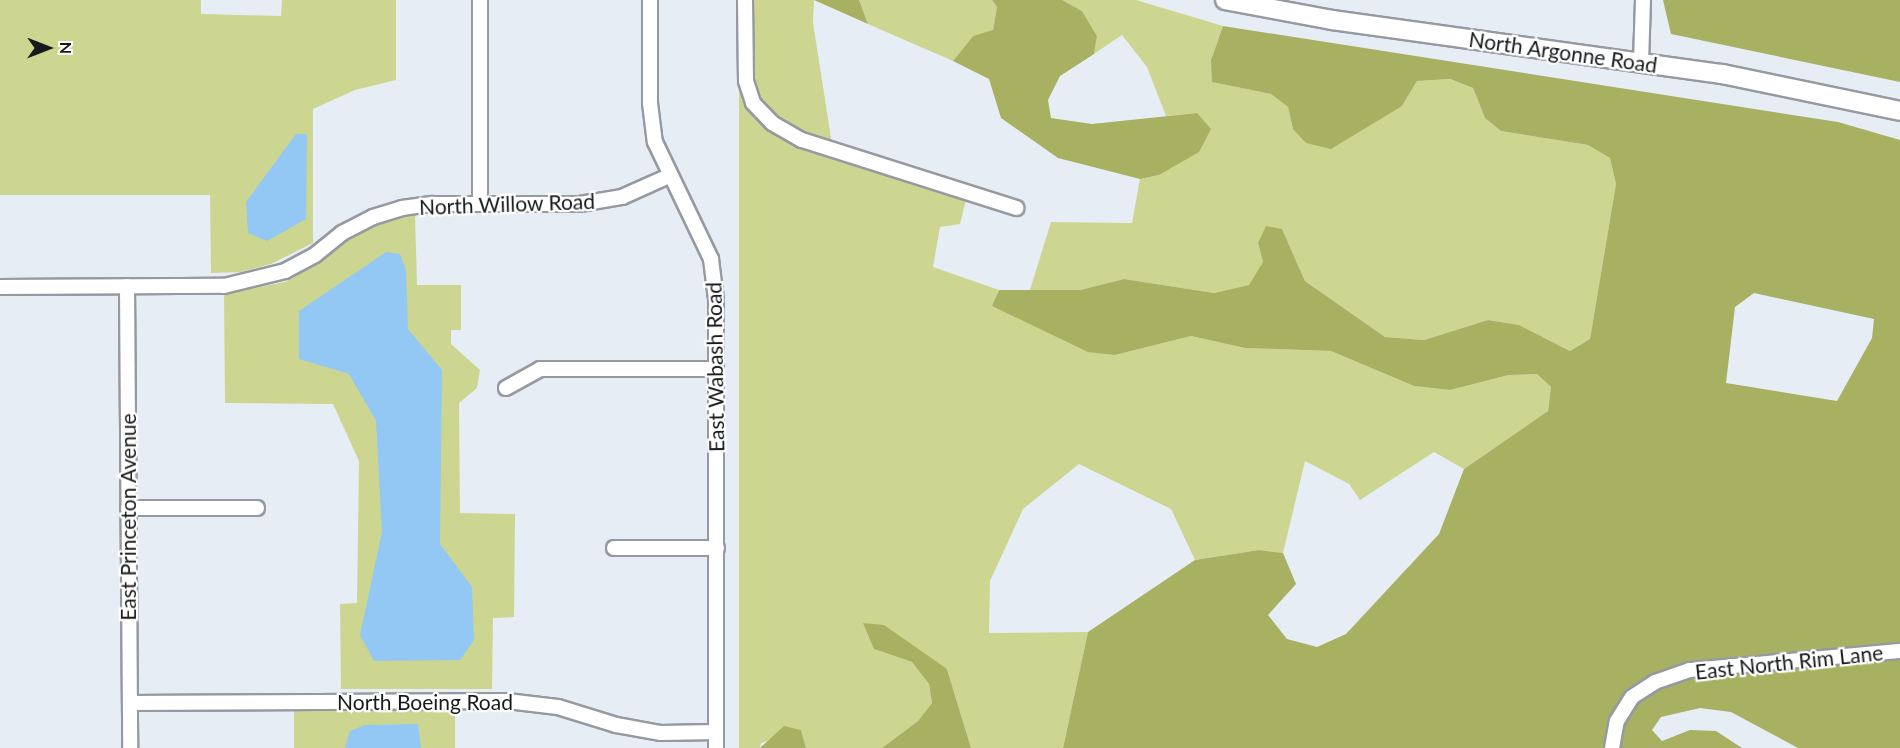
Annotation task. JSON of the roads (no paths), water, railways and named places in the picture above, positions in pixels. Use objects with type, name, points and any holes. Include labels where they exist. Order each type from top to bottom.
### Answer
[{"type":"main road","name":"North Argonne Road","points":[[1225,0],[1311,16],[1641,63],[1816,92],[1900,111]]},
{"type":"street","points":[[480,0],[480,204]]},
{"type":"street","name":"East Wabash Road","points":[[650,0],[650,103],[655,142],[669,176],[711,258],[717,297],[716,748]]},
{"type":"street","points":[[746,0],[746,81],[753,103],[772,123],[802,140],[1017,208]]},
{"type":"street","points":[[1641,63],[1643,0]]},
{"type":"street","name":"North Willow Road","points":[[0,287],[224,286],[261,279],[315,255],[342,233],[373,217],[432,204],[590,202],[622,197],[669,176]]},
{"type":"street","name":"East Princeton Avenue","points":[[127,286],[130,748]]},
{"type":"street","points":[[506,388],[540,369],[716,369]]},
{"type":"street","points":[[128,508],[257,508]]},
{"type":"street","points":[[614,548],[717,548]]},
{"type":"street","name":"East North Rim Lane","points":[[1612,748],[1617,721],[1632,697],[1655,682],[1690,670],[1900,651]]},
{"type":"street","name":"North Boeing Road","points":[[130,703],[507,701],[558,707],[616,725],[661,733],[716,732]]},
{"type":"water","points":[[296,134],[307,134],[306,219],[267,241],[248,233],[246,202]]},
{"type":"water","points":[[386,252],[400,254],[406,270],[408,329],[442,370],[440,544],[472,587],[474,640],[460,660],[374,661],[360,635],[382,532],[376,421],[349,374],[299,359],[299,311]]},
{"type":"water","points":[[418,724],[421,748],[345,748],[350,731],[365,725]]}]
